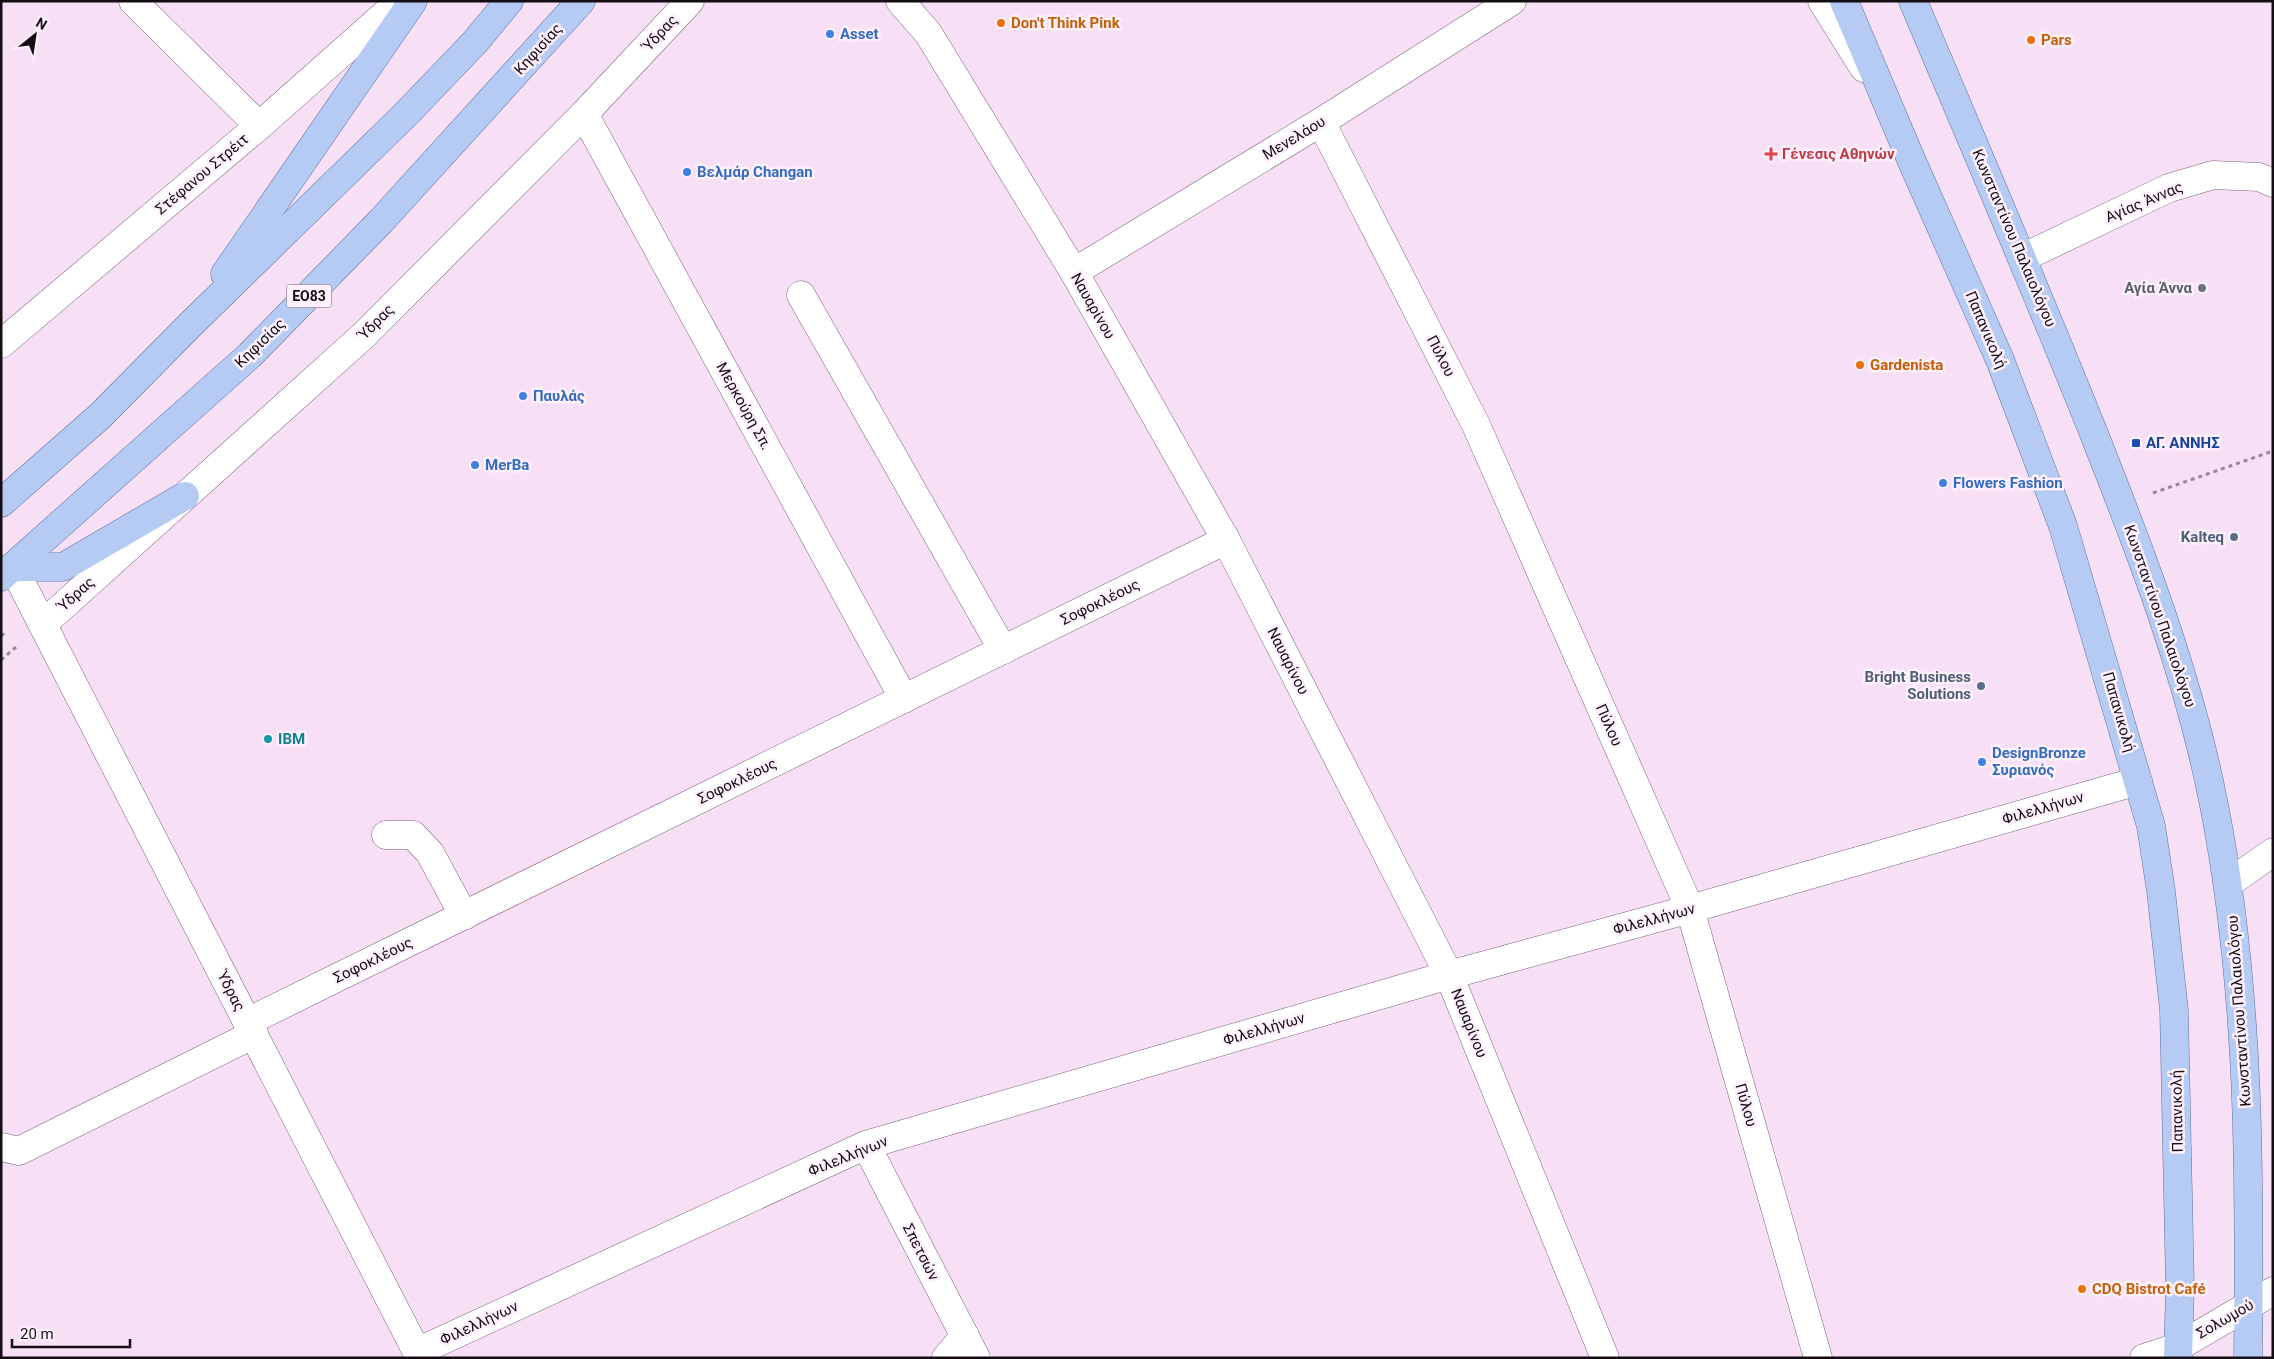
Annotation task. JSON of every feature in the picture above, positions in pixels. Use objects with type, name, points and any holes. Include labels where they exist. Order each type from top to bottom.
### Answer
[{"type":"main road","points":[[190,324],[413,1]]},
{"type":"main road","points":[[1,503],[100,416],[190,324],[407,113],[475,42],[509,1]]},
{"type":"main road","name":"Κηφισίας","points":[[7,572],[250,355],[381,221],[581,1]]},
{"type":"main road","name":"Παπανικολή","points":[[1844,1],[1887,104],[2000,360],[2063,526],[2151,826],[2161,891],[2174,1010],[2180,1286],[2178,1352]]},
{"type":"main road","name":"Κωνσταντίνου Παλαιολόγου","points":[[1913,1],[2022,258],[2122,504],[2165,620],[2192,710],[2214,804],[2228,884],[2239,973],[2246,1068],[2248,1358]]},
{"type":"main road","points":[[7,572],[63,567],[185,496]]},
{"type":"street","points":[[133,1],[260,126]]},
{"type":"street","name":"Στέφανου Στρέιτ","points":[[1,344],[260,126],[400,1]]},
{"type":"street","name":"Ύδρας","points":[[43,624],[364,334],[584,114],[690,1]]},
{"type":"street","name":"Ναυαρίνου","points":[[900,1],[928,33],[1074,272],[1226,540],[1449,975],[1605,1358]]},
{"type":"street","name":"Μενελάου","points":[[1074,272],[1321,122],[1512,1]]},
{"type":"street","name":"Παπανικολή","points":[[1822,1],[1887,104]]},
{"type":"street","name":"Μερκούρη Σπ.","points":[[584,114],[904,699]]},
{"type":"street","name":"Πύλου","points":[[1321,122],[1476,425],[1690,909],[1818,1358]]},
{"type":"street","name":"Αγίας Άννας","points":[[2022,258],[2169,188],[2213,175],[2259,178],[2273,183]]},
{"type":"street","points":[[801,295],[1003,650]]},
{"type":"street","name":"Σοφοκλέους","points":[[1,1147],[19,1151],[464,916],[1226,540]]},
{"type":"street","name":"Ύδρας","points":[[7,572],[43,624],[418,1355]]},
{"type":"street","name":"Φιλελλήνων","points":[[418,1355],[866,1146],[1449,975],[1690,909],[2138,781]]},
{"type":"street","points":[[386,835],[413,835],[430,853],[464,916]]},
{"type":"street","points":[[2228,884],[2273,852]]},
{"type":"street","name":"Σπετσών","points":[[866,1146],[970,1347]]},
{"type":"street","name":"Σολωμού","points":[[2144,1358],[2178,1352],[2273,1292]]},
{"type":"street","points":[[946,1358],[970,1347]]},
{"type":"path","points":[[2122,504],[2273,451]]},
{"type":"path","points":[[1,636],[8,630]]},
{"type":"place","name":"Don't Think Pink","points":[[1001,23]]},
{"type":"place","name":"Asset","points":[[830,34]]},
{"type":"place","name":"Pars","points":[[2031,40]]},
{"type":"place","name":"Γένεσις Αθηνών","points":[[1771,154]]},
{"type":"place","name":"Βελμάρ Changan","points":[[687,172]]},
{"type":"place","name":"Αγία Άννα","points":[[2202,288]]},
{"type":"place","name":"Gardenista","points":[[1860,365]]},
{"type":"place","name":"Παυλάς","points":[[523,396]]},
{"type":"place","name":"ΑΓ. ΑΝΝΗΣ","points":[[2136,443]]},
{"type":"place","name":"MerBa","points":[[475,465]]},
{"type":"place","name":"Flowers Fashion","points":[[1943,483]]},
{"type":"place","name":"Kalteq","points":[[2234,537]]},
{"type":"place","name":"Bright Business Solutions","points":[[1981,686]]},
{"type":"place","name":"IBM","points":[[268,739]]},
{"type":"place","name":"DesignBronze Συριανός","points":[[1982,762]]},
{"type":"place","name":"CDQ Bistrot Café","points":[[2082,1289]]}]
